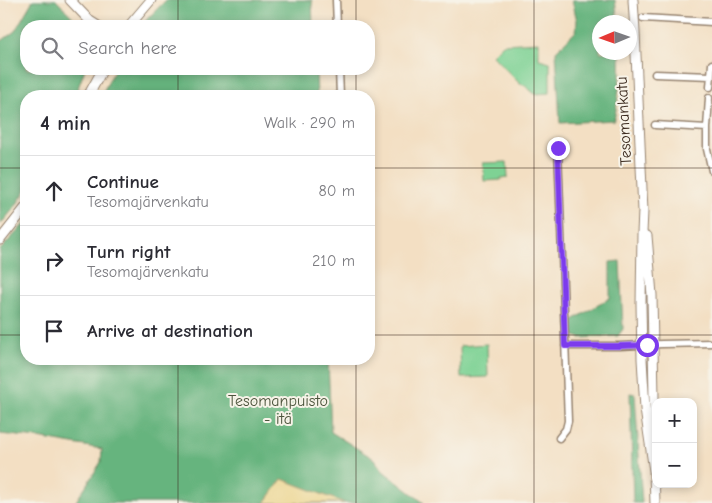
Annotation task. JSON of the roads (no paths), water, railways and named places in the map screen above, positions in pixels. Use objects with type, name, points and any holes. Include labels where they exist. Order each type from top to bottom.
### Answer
[{"type":"main road","points":[[70,0],[89,20]]},
{"type":"main road","points":[[134,20],[151,0]]},
{"type":"main road","name":"Tesomankatu","points":[[633,0],[643,211],[641,242],[642,345],[645,409],[652,457]]},
{"type":"main road","points":[[91,90],[100,75]]},
{"type":"main road","name":"Tesomankatu","points":[[643,211],[652,295],[655,443]]},
{"type":"main road","points":[[0,240],[20,215]]},
{"type":"main road","name":"Tesomankatu","points":[[655,488],[655,503]]},
{"type":"street","points":[[336,0],[337,20]]},
{"type":"street","points":[[643,18],[712,22]]},
{"type":"street","points":[[710,87],[712,64]]},
{"type":"street","points":[[655,74],[711,76]]},
{"type":"street","points":[[339,75],[340,90]]},
{"type":"street","points":[[709,98],[707,128],[712,171]]},
{"type":"street","points":[[655,125],[707,128]]},
{"type":"street","points":[[558,148],[568,421],[566,429],[559,438]]},
{"type":"street","points":[[565,346],[712,343]]},
{"type":"park label","name":"Tesomanpuisto - itä","points":[[278,410]]}]
